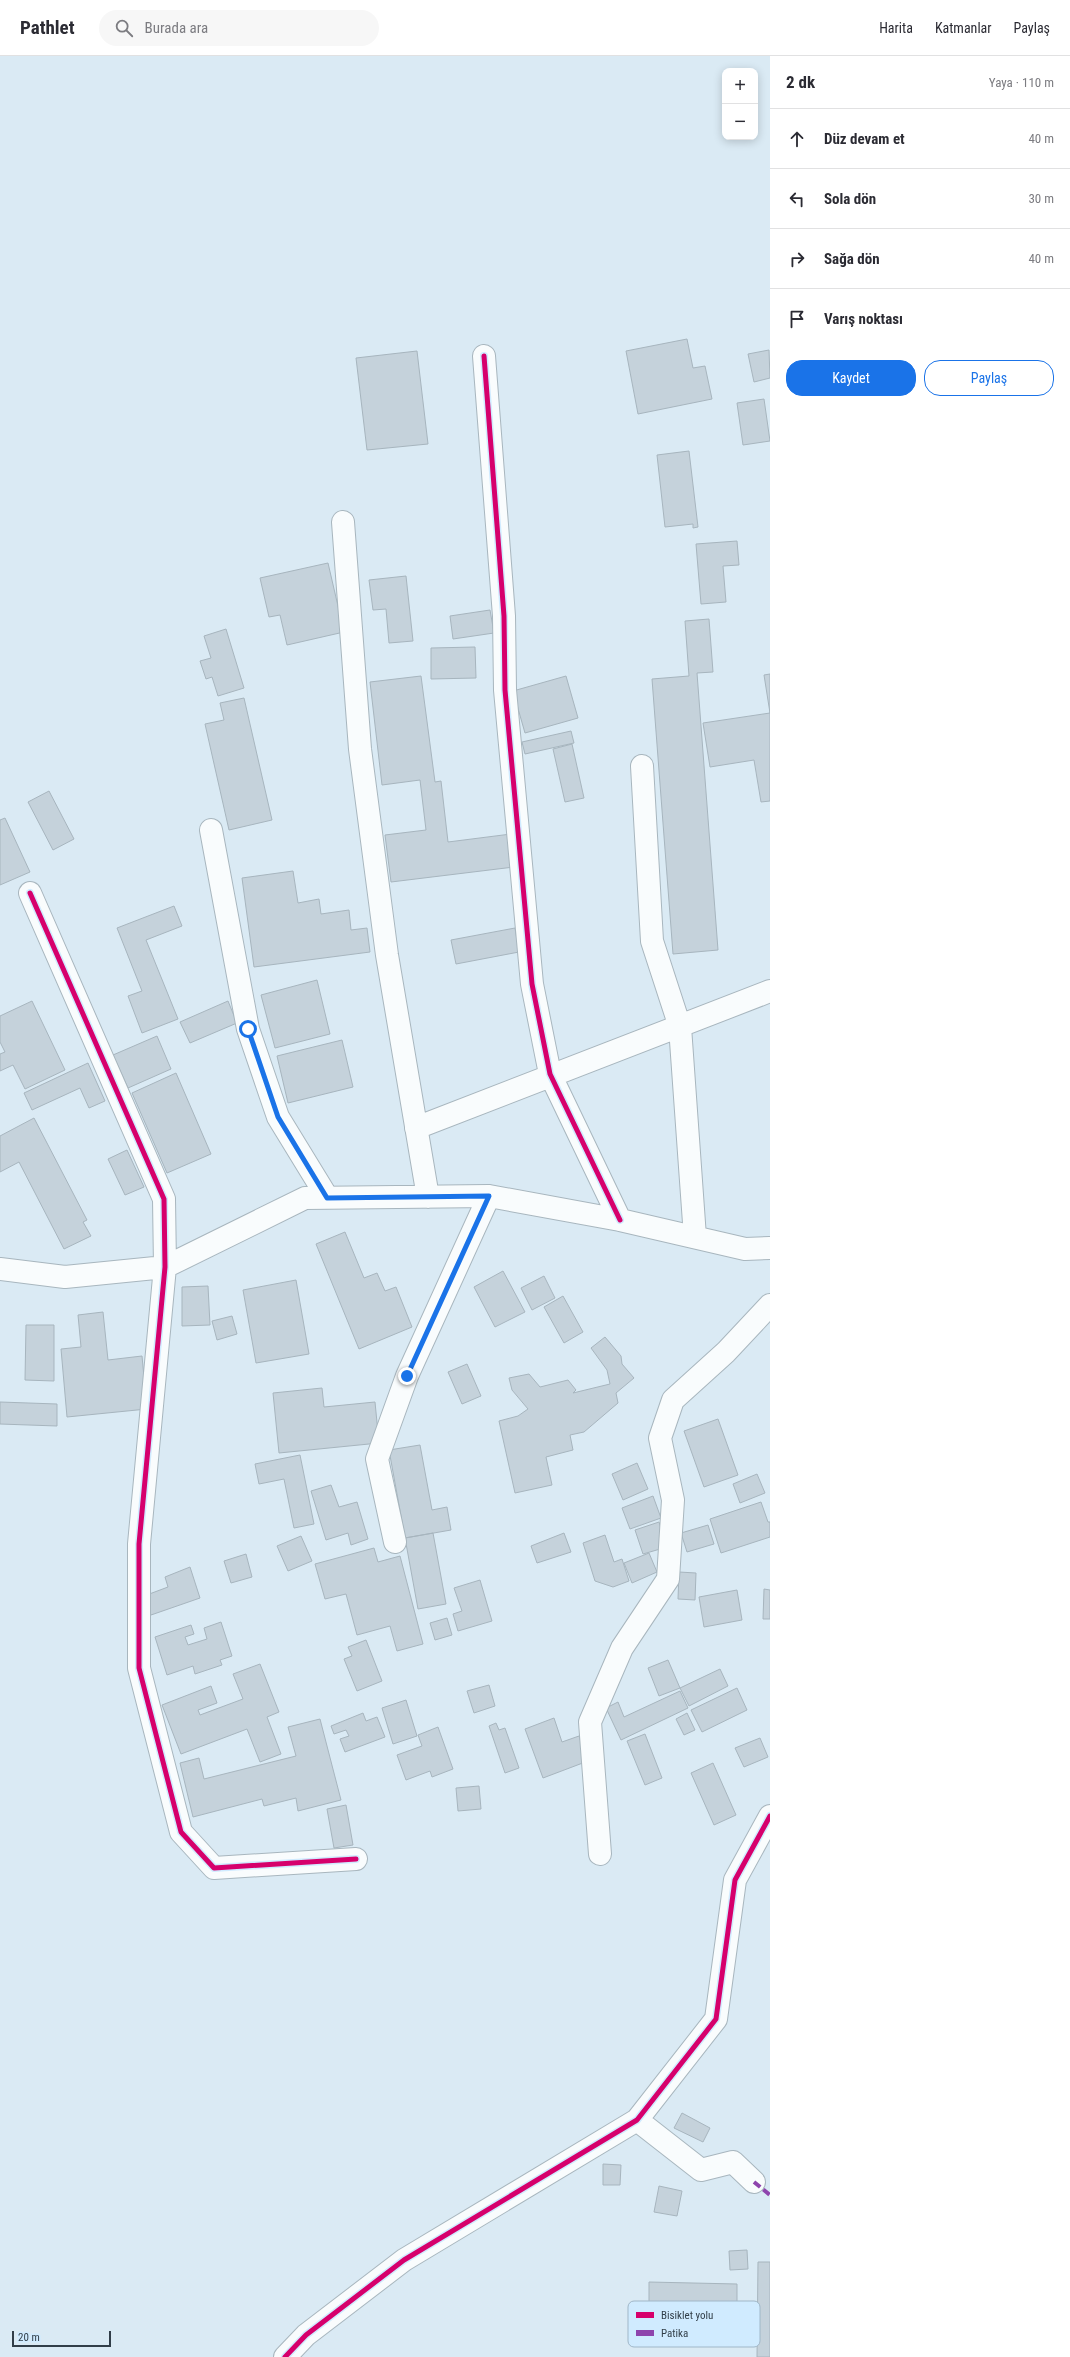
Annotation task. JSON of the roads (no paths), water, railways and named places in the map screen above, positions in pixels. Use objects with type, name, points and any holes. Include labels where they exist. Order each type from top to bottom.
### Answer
[{"type":"street","points":[[484,356],[504,616],[505,690],[531,976],[550,1074],[620,1220]]},
{"type":"street","points":[[343,522],[360,749],[387,955],[428,1197]]},
{"type":"street","points":[[642,766],[652,941],[680,1027],[695,1237]]},
{"type":"street","points":[[211,830],[248,1029],[278,1117],[327,1198]]},
{"type":"street","points":[[30,893],[164,1199],[165,1267],[139,1544],[139,1668],[181,1832],[214,1868],[356,1860]]},
{"type":"street","points":[[416,1128],[550,1074],[680,1027],[770,991]]},
{"type":"street","points":[[0,1268],[65,1277],[165,1267],[305,1198],[489,1196],[620,1220],[745,1249],[770,1248]]},
{"type":"street","points":[[395,1542],[377,1459],[407,1376],[489,1196]]},
{"type":"street","points":[[600,1854],[590,1722],[622,1648],[668,1579],[673,1500],[660,1438],[673,1400],[726,1352],[770,1305]]},
{"type":"street","points":[[285,2357],[306,2335],[404,2260],[637,2120],[716,2019],[735,1880],[770,1816]]},
{"type":"street","points":[[637,2120],[701,2170],[733,2162],[754,2182]]}]
